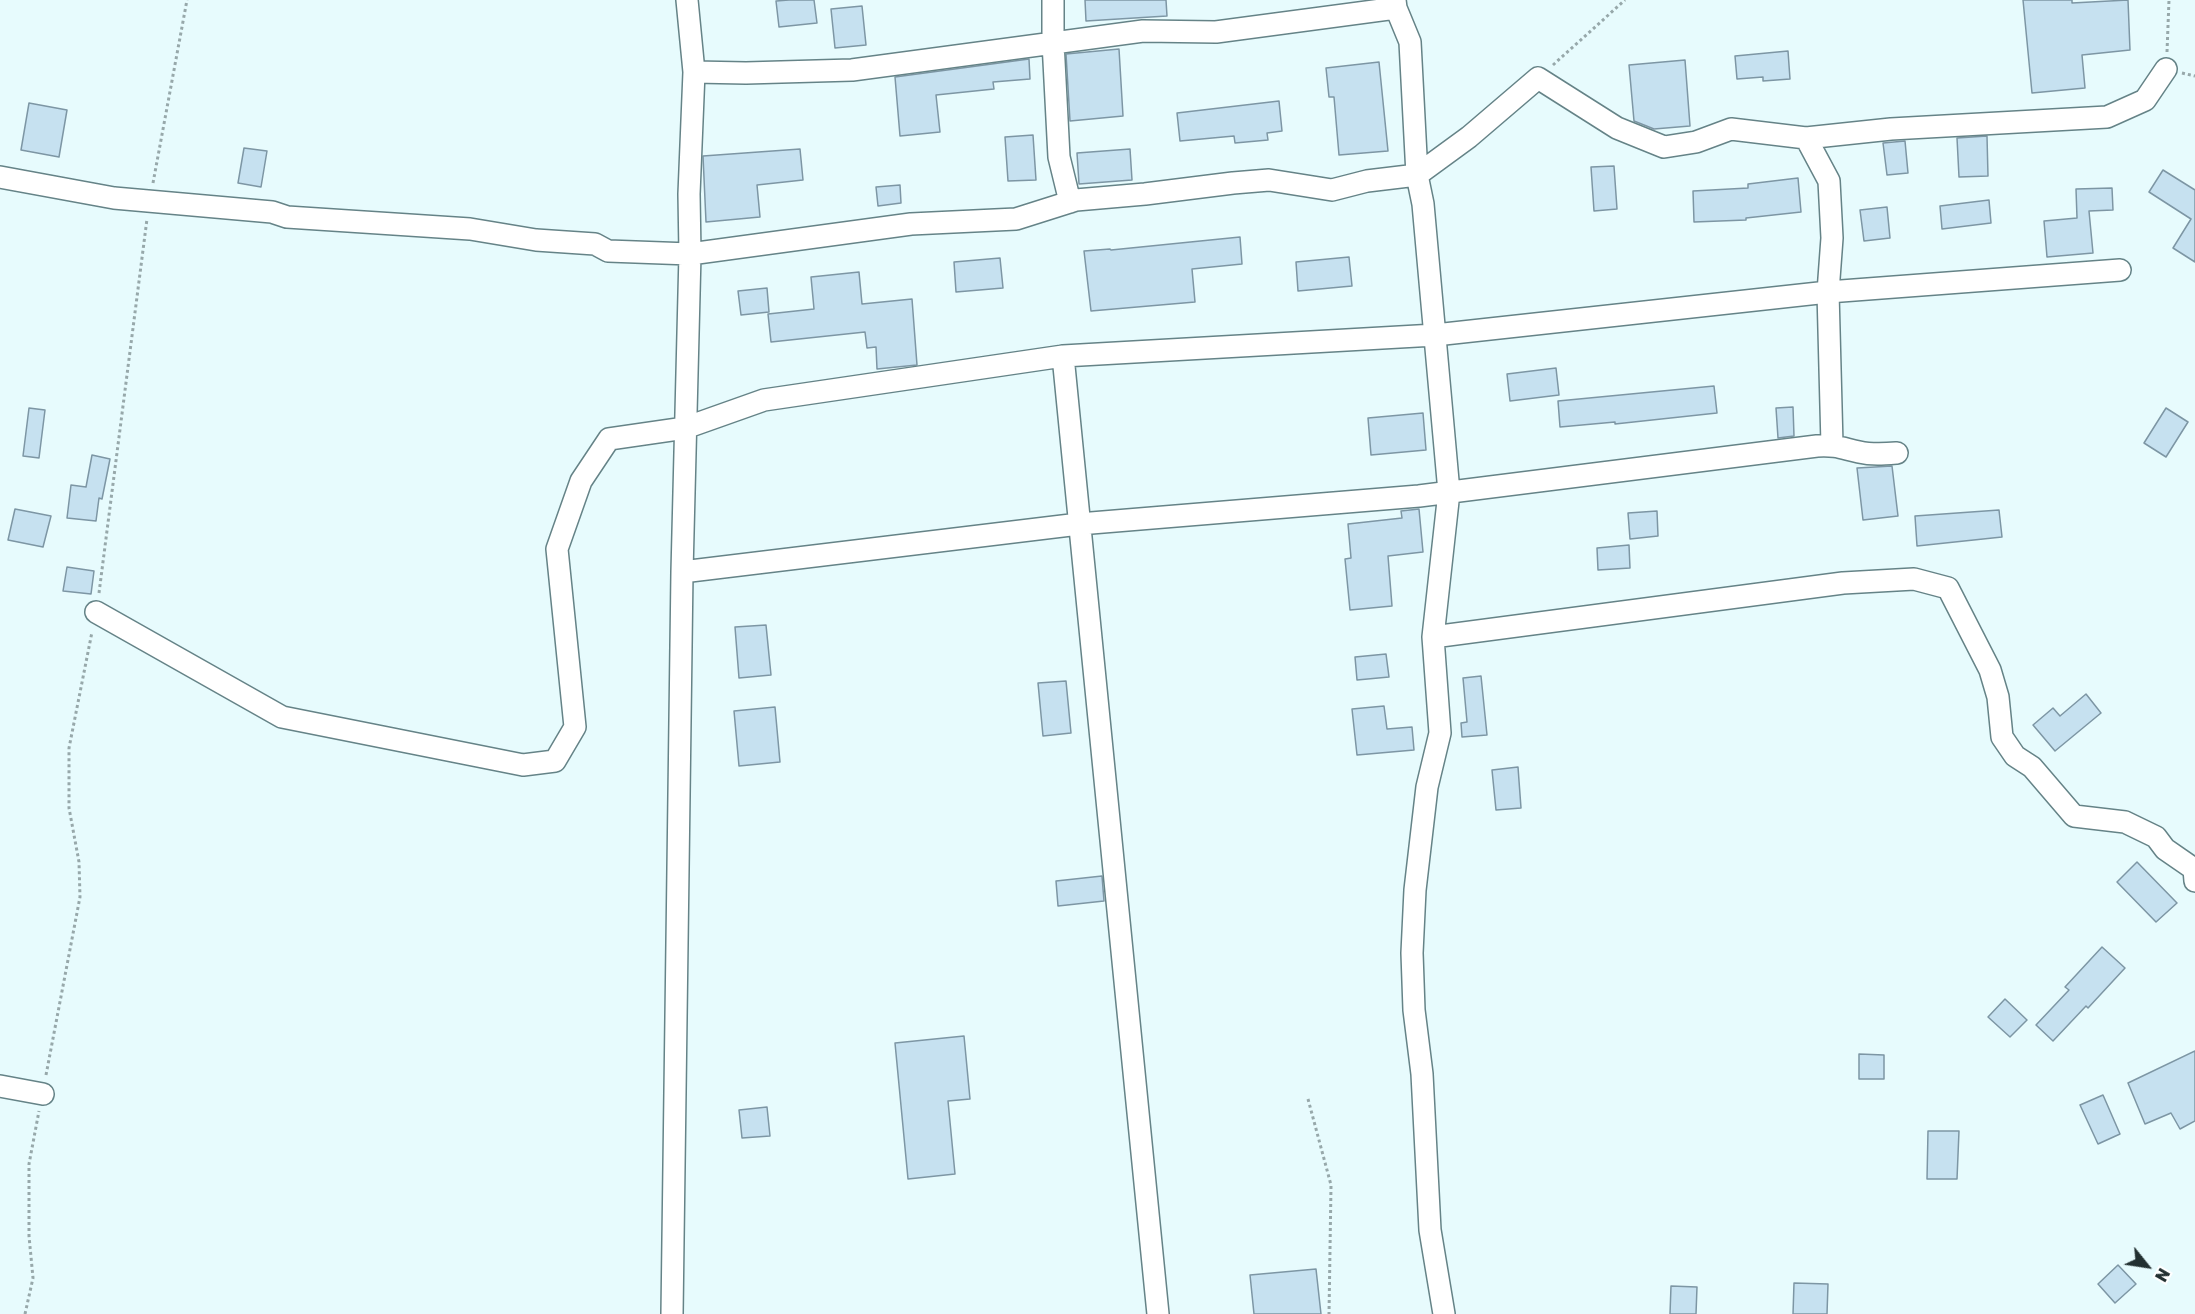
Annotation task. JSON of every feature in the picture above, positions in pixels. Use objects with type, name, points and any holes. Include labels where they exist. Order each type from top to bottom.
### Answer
[{"type":"street","points":[[672,1314],[682,572],[690,254],[689,194],[694,72],[687,0]]},
{"type":"street","points":[[1053,0],[1059,157],[1070,202]]},
{"type":"street","points":[[694,72],[852,70],[1143,31],[1216,33],[1395,4],[1410,42],[1417,175],[1423,204],[1449,492],[1433,637],[1440,733],[1427,787],[1415,890],[1412,953],[1414,1010],[1422,1074],[1430,1230],[1444,1314]]},
{"type":"street","points":[[0,177],[114,198],[272,212],[287,217],[470,229],[536,240],[595,244],[608,251],[690,254],[911,224],[1016,219],[1070,202],[1269,180],[1332,190],[1367,181],[1417,175],[1469,137],[1538,78],[1617,128],[1664,147],[1696,142],[1731,129],[1806,138],[1891,129],[2107,117],[2145,100],[2166,69]]},
{"type":"street","points":[[1806,138],[1829,181],[1832,238],[1828,292],[1832,445]]},
{"type":"street","points":[[96,612],[282,717],[524,765],[555,761],[575,728],[557,549],[580,481],[609,439],[685,428],[764,400],[1063,356],[1435,335],[1828,292],[2120,270]]},
{"type":"street","points":[[1063,356],[1158,1314]]},
{"type":"street","points":[[682,572],[1079,524],[1449,492],[1832,445],[1859,452],[1897,453]]},
{"type":"street","points":[[1433,637],[1844,583],[1914,579],[1948,588],[1990,670],[1998,697],[2002,737],[2014,756],[2032,767],[2074,816],[2125,822],[2156,837],[2165,849],[2194,869],[2195,881]]},
{"type":"street","points":[[0,1086],[43,1094]]},
{"type":"path","points":[[25,1314],[33,1278],[29,1236],[29,1164],[80,897],[79,862],[69,808],[69,748],[96,612],[150,201],[187,0]]},
{"type":"path","points":[[1538,78],[1625,0]]},
{"type":"path","points":[[2166,69],[2169,0]]},
{"type":"path","points":[[1308,1099],[1331,1185],[1329,1314]]},
{"type":"building","points":[[814,0],[817,23],[779,27],[776,1]]},
{"type":"building","points":[[1085,0],[1166,0],[1167,16],[1086,21]]},
{"type":"building","points":[[2023,0],[2072,0],[2072,3],[2128,0],[2130,50],[2082,55],[2085,88],[2032,93]]},
{"type":"building","points":[[862,6],[866,45],[835,48],[831,9]]},
{"type":"building","points":[[1119,49],[1123,116],[1070,121],[1066,54]]},
{"type":"building","points":[[1788,51],[1790,79],[1763,81],[1763,77],[1737,79],[1735,56]]},
{"type":"building","points":[[1029,59],[1030,79],[993,82],[994,89],[936,95],[940,132],[900,136],[895,77]]},
{"type":"building","points":[[1685,60],[1690,126],[1654,129],[1634,121],[1629,65]]},
{"type":"building","points":[[1379,62],[1388,151],[1339,155],[1334,97],[1329,97],[1326,68]]},
{"type":"building","points":[[1279,101],[1282,131],[1267,133],[1268,140],[1235,143],[1234,136],[1180,141],[1177,113]]},
{"type":"building","points":[[29,103],[67,110],[59,157],[21,150]]},
{"type":"building","points":[[1033,135],[1036,180],[1008,181],[1005,137]]},
{"type":"building","points":[[1987,136],[1988,176],[1959,177],[1957,138]]},
{"type":"building","points":[[1905,141],[1908,173],[1887,175],[1883,143]]},
{"type":"building","points":[[244,148],[267,151],[261,187],[238,183]]},
{"type":"building","points":[[800,149],[803,180],[757,185],[760,217],[706,222],[703,156]]},
{"type":"building","points":[[1130,149],[1132,180],[1079,184],[1077,153]]},
{"type":"building","points":[[1614,166],[1617,209],[1594,211],[1591,167]]},
{"type":"building","points":[[2163,170],[2195,190],[2195,262],[2173,248],[2191,219],[2149,192]]},
{"type":"building","points":[[1798,178],[1801,212],[1746,218],[1746,220],[1694,222],[1693,191],[1748,188],[1748,184]]},
{"type":"building","points":[[900,185],[901,203],[878,206],[876,187]]},
{"type":"building","points":[[2112,188],[2113,210],[2089,211],[2093,253],[2047,257],[2044,221],[2077,218],[2076,189]]},
{"type":"building","points":[[1989,200],[1991,223],[1942,229],[1940,206]]},
{"type":"building","points":[[1887,207],[1890,238],[1864,241],[1860,210]]},
{"type":"building","points":[[1240,237],[1242,264],[1192,269],[1195,302],[1091,311],[1084,251]]},
{"type":"building","points":[[1349,257],[1352,286],[1298,291],[1296,262]]},
{"type":"building","points":[[1000,258],[1003,288],[956,292],[954,262]]},
{"type":"building","points":[[859,272],[862,304],[912,299],[917,365],[877,369],[876,347],[867,348],[865,332],[771,342],[768,314],[814,309],[811,277]]},
{"type":"building","points":[[767,288],[769,312],[741,315],[738,291]]},
{"type":"building","points":[[1556,368],[1559,395],[1510,401],[1507,374]]},
{"type":"building","points":[[1714,386],[1717,413],[1615,424],[1615,422],[1560,427],[1558,401]]},
{"type":"building","points":[[1793,407],[1794,436],[1778,438],[1776,408]]},
{"type":"building","points":[[29,408],[45,410],[39,458],[23,456]]},
{"type":"building","points":[[2166,408],[2188,422],[2166,457],[2144,443]]},
{"type":"building","points":[[1423,413],[1426,450],[1371,455],[1368,418]]},
{"type":"building","points":[[92,455],[110,459],[102,499],[99,498],[96,521],[67,518],[71,485],[86,487]]},
{"type":"building","points":[[1892,466],[1898,516],[1863,520],[1857,468]]},
{"type":"building","points":[[15,509],[51,516],[43,547],[8,540]]},
{"type":"building","points":[[1419,509],[1423,552],[1388,556],[1392,606],[1350,610],[1345,559],[1351,558],[1348,524],[1402,518],[1401,511]]},
{"type":"building","points":[[1999,510],[2002,537],[1917,546],[1915,516]]},
{"type":"building","points":[[1657,511],[1658,536],[1630,539],[1628,513]]},
{"type":"building","points":[[1629,545],[1630,568],[1598,570],[1597,548]]},
{"type":"building","points":[[67,567],[94,571],[91,594],[63,591]]},
{"type":"building","points":[[766,625],[771,675],[739,678],[735,627]]},
{"type":"building","points":[[1386,654],[1389,677],[1357,680],[1355,657]]},
{"type":"building","points":[[1481,676],[1487,735],[1462,737],[1461,723],[1467,722],[1463,678]]},
{"type":"building","points":[[1066,681],[1071,733],[1043,736],[1038,683]]},
{"type":"building","points":[[2086,694],[2101,713],[2055,751],[2033,725],[2053,708],[2060,716]]},
{"type":"building","points":[[1384,706],[1387,729],[1412,727],[1414,750],[1357,755],[1352,709]]},
{"type":"building","points":[[775,707],[780,762],[739,766],[734,711]]},
{"type":"building","points":[[1518,767],[1521,808],[1496,810],[1492,770]]},
{"type":"building","points":[[2137,862],[2177,903],[2156,922],[2117,882]]},
{"type":"building","points":[[1102,876],[1104,901],[1058,906],[1056,881]]},
{"type":"building","points":[[2102,947],[2125,968],[2053,1041],[2036,1025],[2069,990],[2065,987]]},
{"type":"building","points":[[2005,999],[2027,1020],[2010,1037],[1988,1017]]},
{"type":"building","points":[[964,1036],[970,1099],[948,1101],[955,1174],[908,1179],[895,1043]]},
{"type":"building","points":[[2195,1051],[2195,1121],[2180,1129],[2171,1113],[2145,1124],[2128,1083]]},
{"type":"building","points":[[1859,1054],[1884,1055],[1884,1079],[1859,1079]]},
{"type":"building","points":[[2103,1095],[2120,1134],[2098,1144],[2080,1105]]},
{"type":"building","points":[[767,1107],[770,1136],[742,1138],[739,1110]]},
{"type":"building","points":[[1928,1131],[1959,1131],[1957,1179],[1927,1179]]},
{"type":"building","points":[[2118,1265],[2136,1284],[2115,1303],[2098,1284]]},
{"type":"building","points":[[1316,1269],[1321,1314],[1254,1314],[1250,1275]]},
{"type":"building","points":[[1794,1283],[1828,1284],[1827,1314],[1793,1314]]},
{"type":"building","points":[[1671,1286],[1697,1287],[1696,1314],[1670,1314]]}]
